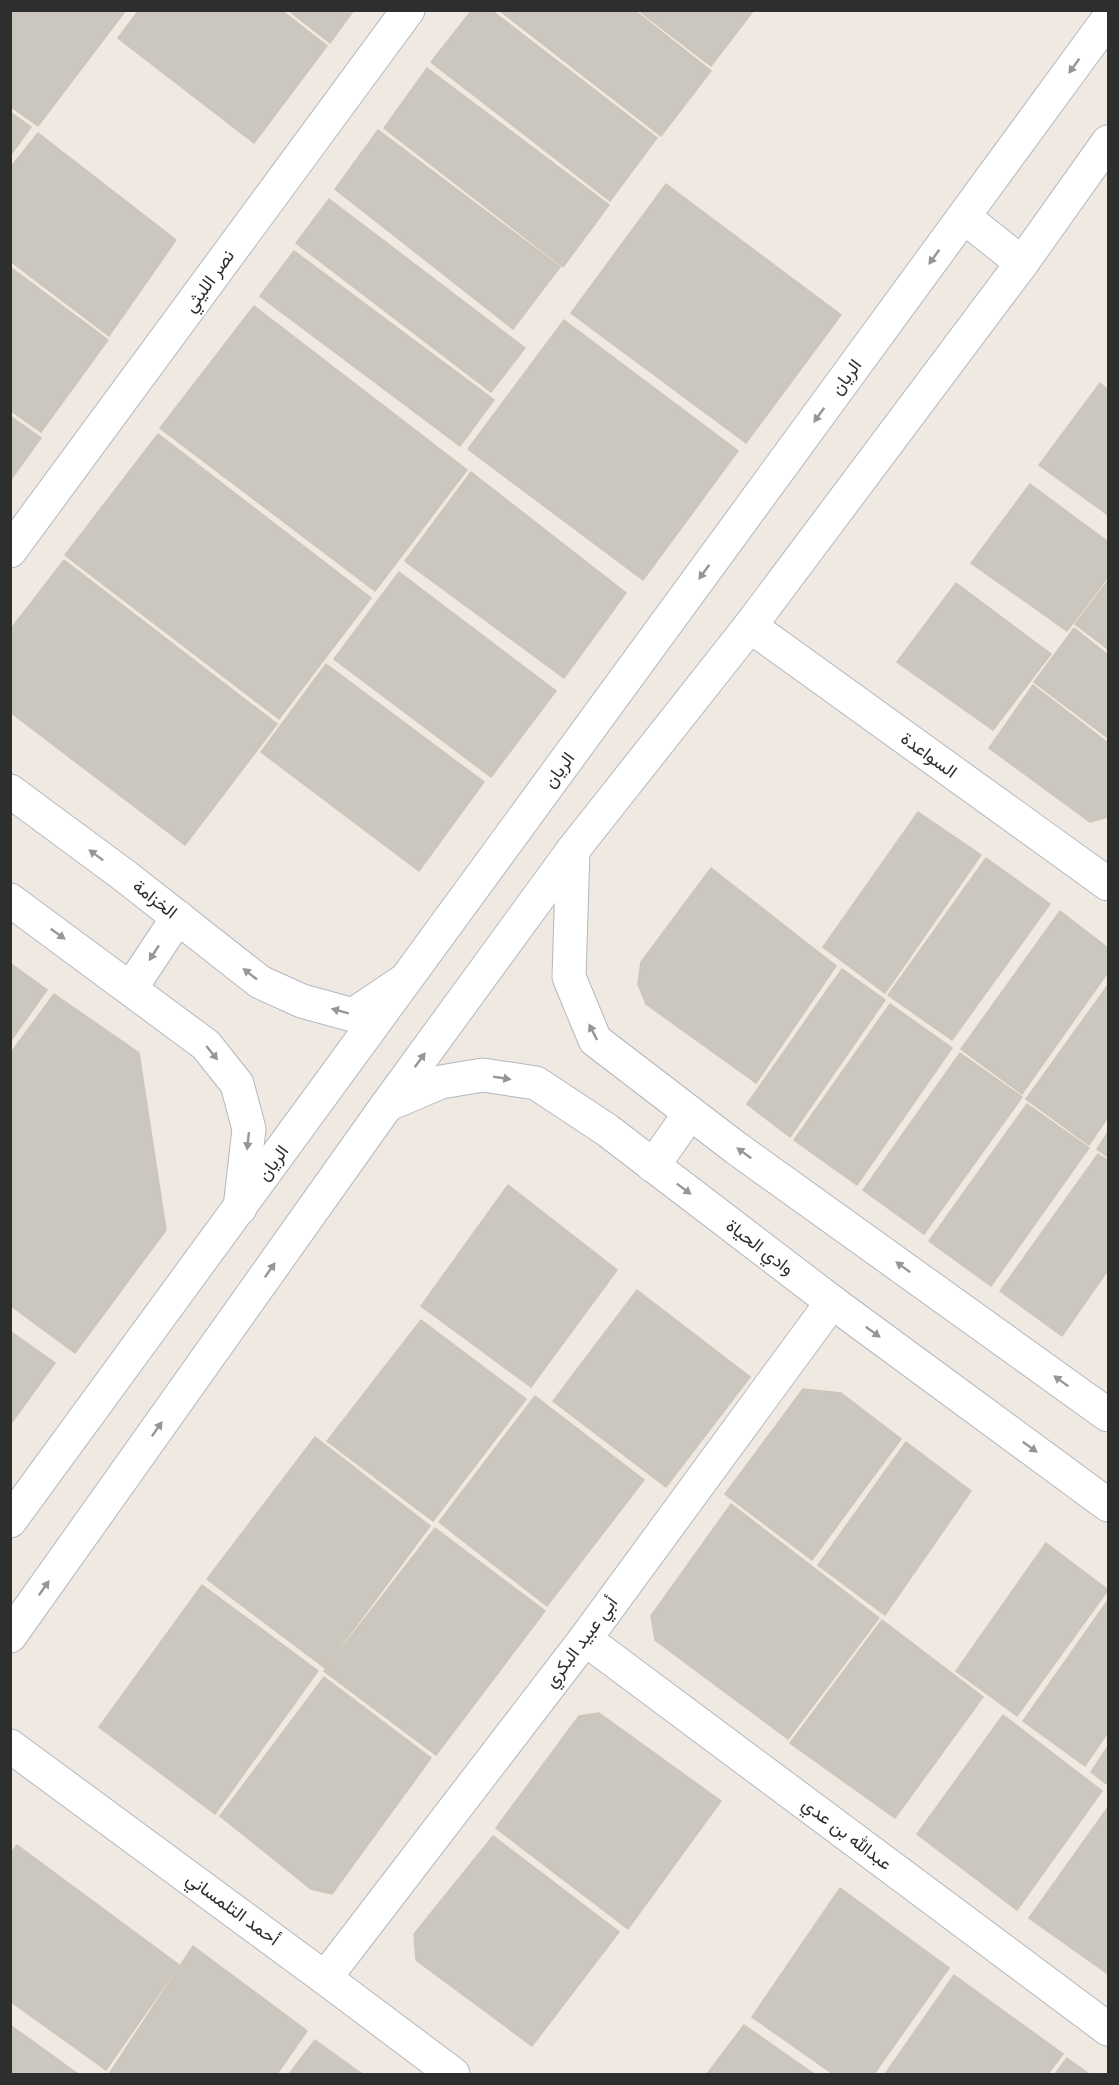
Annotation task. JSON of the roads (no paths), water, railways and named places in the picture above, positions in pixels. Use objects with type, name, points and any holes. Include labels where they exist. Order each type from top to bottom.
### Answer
[{"type":"street","name":"نصر الليثي","points":[[10,551],[408,10]]},
{"type":"street","name":"الريان","points":[[10,1521],[1108,19]]},
{"type":"street","points":[[10,1636],[387,1105],[573,850],[750,626],[1022,263],[1108,142]]},
{"type":"street","points":[[964,216],[1022,263]]},
{"type":"street","name":"السواعدة","points":[[750,626],[1106,876]]},
{"type":"street","name":"الخزامة","points":[[10,791],[178,917],[260,982],[302,1001],[353,1015],[407,978]]},
{"type":"street","points":[[573,850],[568,977],[595,1040],[690,1113],[1108,1415]]},
{"type":"street","points":[[10,900],[206,1046],[237,1084],[249,1129],[240,1208]]},
{"type":"street","points":[[131,988],[178,917]]},
{"type":"street","name":"وادي الحياة","points":[[387,1105],[441,1082],[483,1075],[536,1083],[607,1130],[832,1302],[1108,1505]]},
{"type":"street","points":[[653,1166],[690,1113]]},
{"type":"street","name":"أبي عبيد البكري","points":[[326,1978],[585,1639],[832,1302]]},
{"type":"street","name":"عبدالله بن عدي","points":[[585,1639],[1108,2029]]},
{"type":"street","name":"أحمد التلمساني","points":[[10,1746],[453,2074]]}]
